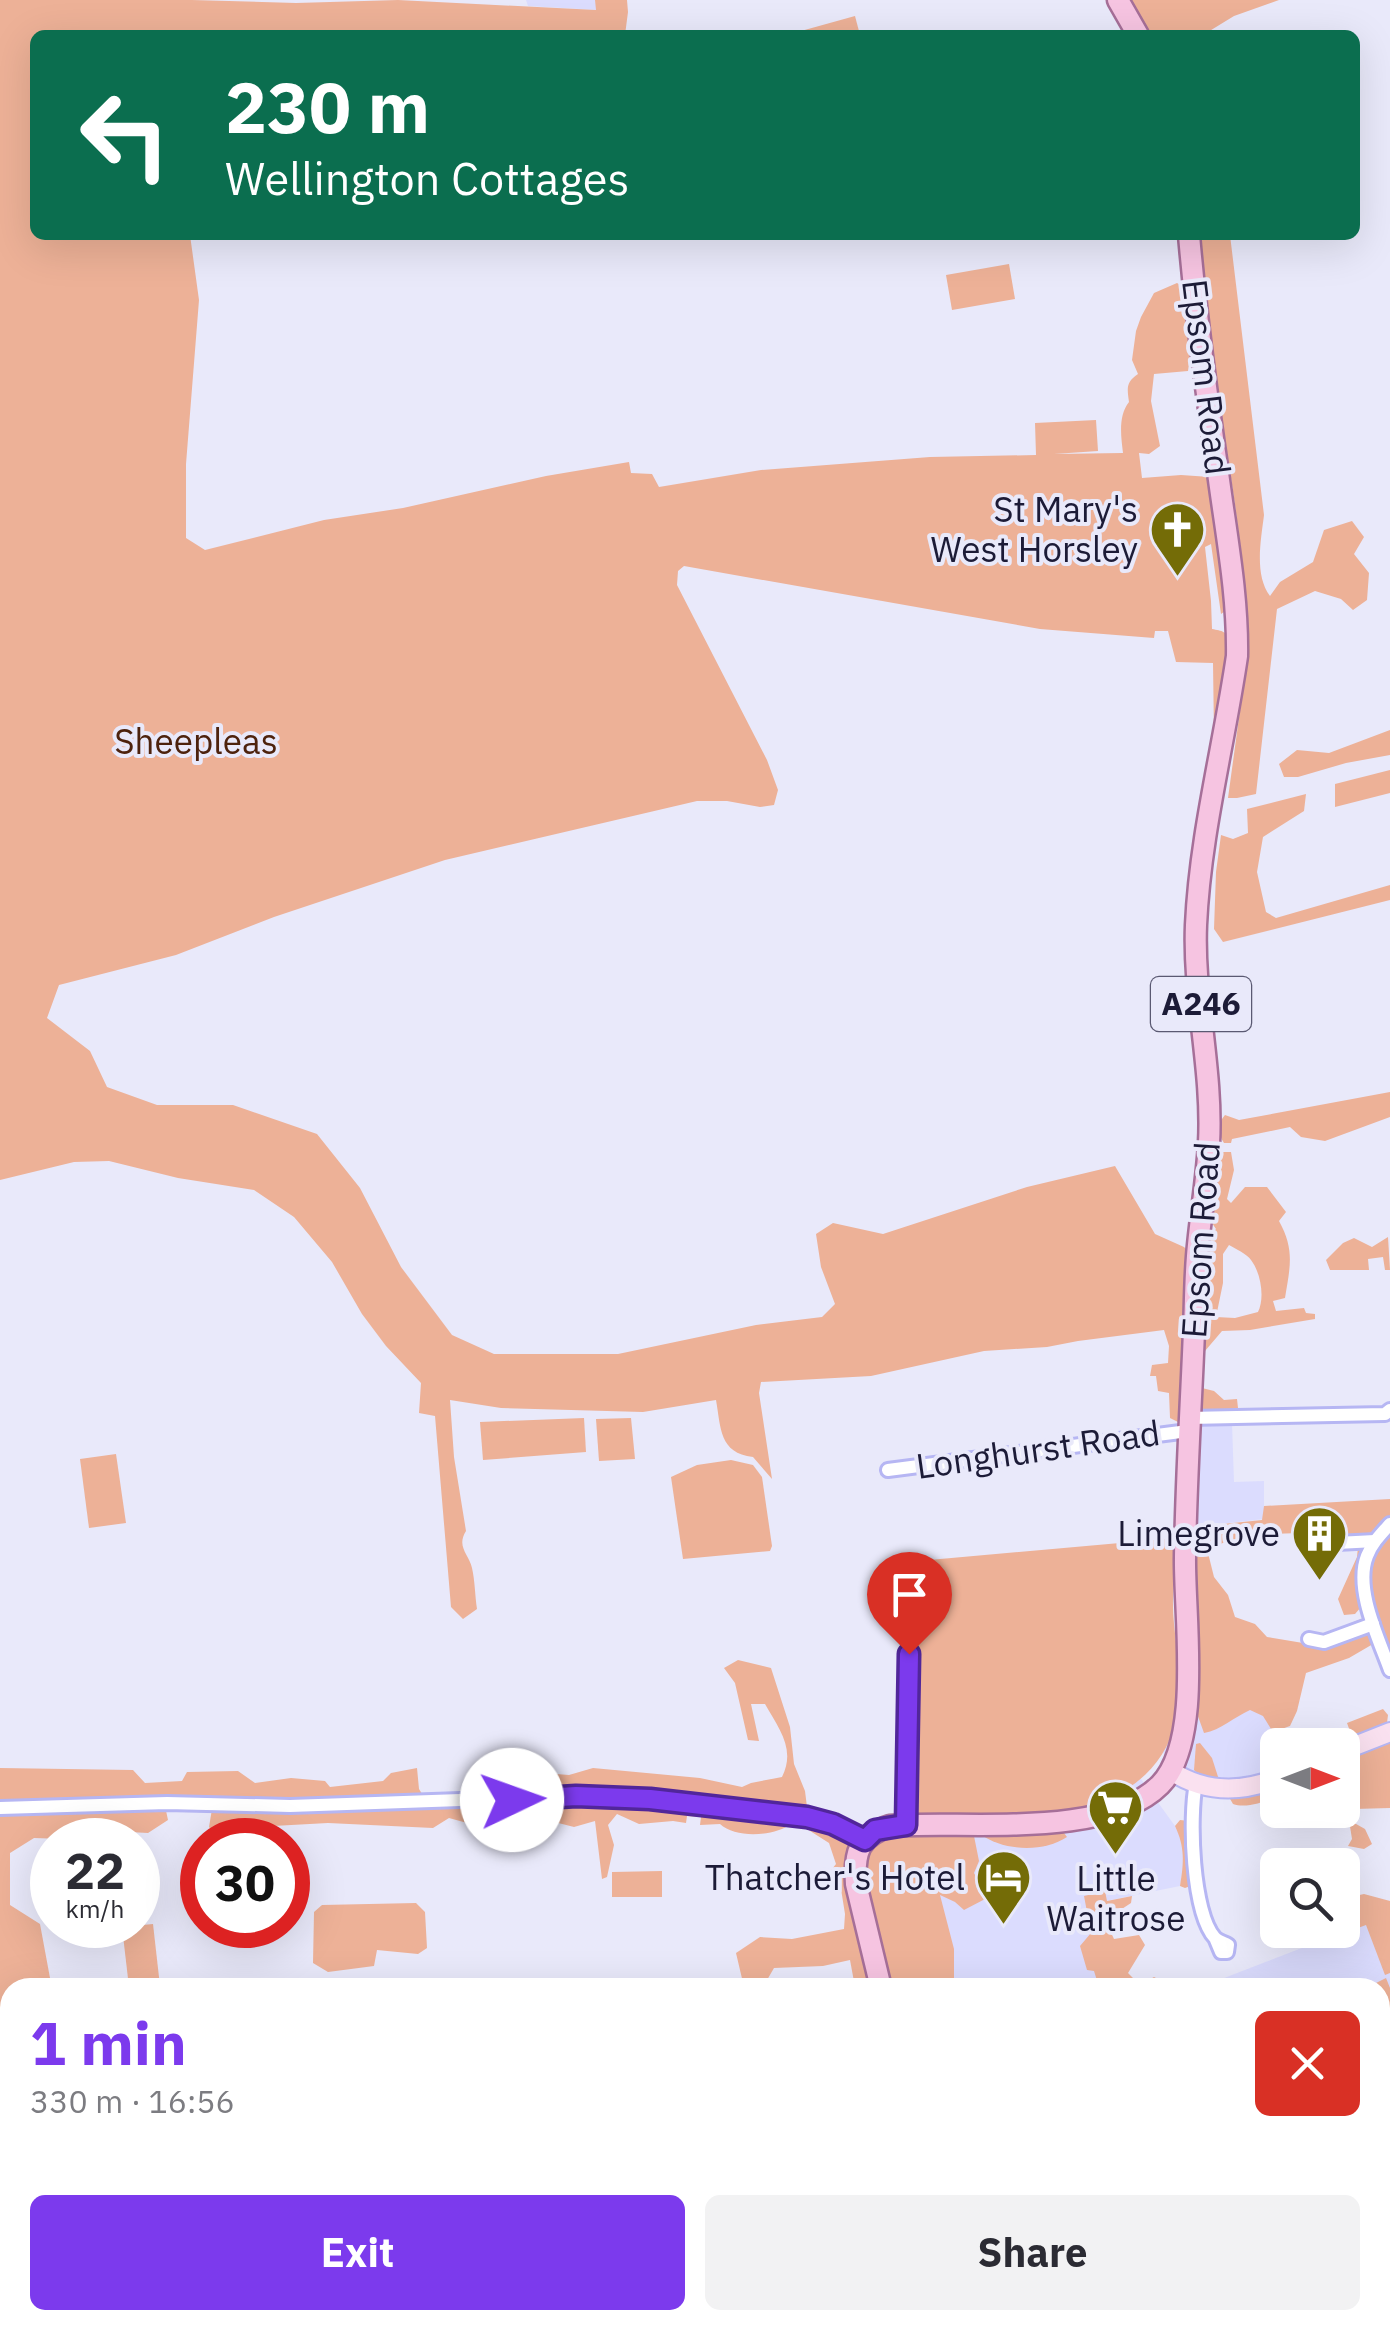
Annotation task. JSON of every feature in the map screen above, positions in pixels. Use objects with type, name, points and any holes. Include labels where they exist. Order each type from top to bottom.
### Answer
[{"type":"main road","points":[[1118,0],[1135,30]]},
{"type":"main road","name":"Epsom Road","points":[[1171,1771],[1186,1730],[1188,1702],[1188,1424],[1210,1114],[1196,952],[1198,900],[1237,638],[1190,240]]},
{"type":"main road","points":[[1360,1743],[1390,1732]]},
{"type":"main road","points":[[878,1978],[855,1866],[858,1852],[875,1830],[906,1825],[1076,1820],[1109,1812],[1148,1795],[1171,1771],[1214,1788],[1260,1784]]},
{"type":"street","name":"Longhurst Road","points":[[888,1470],[1188,1424],[1388,1414]]},
{"type":"street","points":[[1390,1524],[1375,1541],[1363,1576],[1373,1624],[1390,1670]]},
{"type":"street","points":[[1318,1544],[1375,1541]]},
{"type":"street","points":[[1310,1639],[1324,1642],[1373,1624]]},
{"type":"street","points":[[906,1825],[909,1654]]},
{"type":"street","points":[[1196,1784],[1192,1804],[1198,1891],[1206,1923],[1216,1940]]},
{"type":"street","points":[[0,1808],[151,1803],[284,1806],[576,1796],[650,1799],[807,1817],[833,1824],[865,1840]]},
{"type":"shaded area","points":[[526,0],[595,0],[597,10],[528,6]]},
{"type":"shaded area","points":[[1193,1422],[1232,1423],[1234,1482],[1264,1481],[1264,1519],[1194,1527]]},
{"type":"shaded area","points":[[1261,1686],[1282,1728],[1260,1728],[1260,1778],[1235,1785],[1200,1776],[1162,1752],[1177,1718]]},
{"type":"shaded area","points":[[1141,1779],[1175,1826],[1185,1860],[1180,1886],[1106,1901],[1085,1896],[1102,1978],[888,1978],[869,1853],[919,1829],[919,1814],[995,1816],[1074,1810],[1107,1801]]},
{"type":"shaded area","points":[[1390,1914],[1390,1978],[1224,1978],[1302,1948],[1360,1948],[1360,1926]]},
{"type":"green space","name":"Sheepleas","points":[[0,0],[398,0],[596,10],[595,0],[627,0],[626,30],[30,30],[30,240],[191,240],[199,300],[186,464],[186,538],[205,550],[324,520],[629,462],[631,473],[652,474],[659,487],[761,470],[930,457],[1036,455],[1035,423],[1096,420],[1098,451],[1054,454],[1123,453],[1121,433],[1129,402],[1128,386],[1138,374],[1132,360],[1136,331],[1154,293],[1177,283],[1182,286],[1190,356],[1188,371],[1154,374],[1151,401],[1160,446],[1149,454],[1139,453],[1142,478],[1210,477],[1228,609],[1221,614],[1211,544],[1205,547],[1212,629],[1224,632],[1230,642],[1214,734],[1213,663],[1176,662],[1168,631],[1155,631],[1154,638],[1040,629],[684,566],[678,571],[677,585],[767,760],[778,790],[774,805],[697,801],[445,860],[274,917],[176,955],[59,985],[47,1018],[90,1051],[107,1087],[157,1105],[233,1105],[317,1134],[360,1188],[401,1267],[452,1335],[494,1354],[618,1354],[756,1325],[822,1317],[835,1304],[821,1267],[816,1234],[833,1223],[883,1234],[1027,1187],[1115,1166],[1155,1234],[1190,1253],[1183,1417],[1178,1422],[1170,1418],[1169,1393],[1158,1391],[1156,1376],[1150,1376],[1152,1365],[1168,1363],[1169,1346],[1164,1330],[1047,1347],[984,1351],[871,1376],[761,1382],[759,1393],[772,1479],[753,1457],[728,1445],[716,1400],[643,1412],[501,1408],[450,1400],[466,1531],[463,1546],[472,1568],[477,1609],[463,1619],[451,1607],[435,1416],[419,1413],[421,1383],[386,1346],[332,1262],[294,1217],[254,1190],[178,1178],[109,1161],[74,1162],[0,1180]]},
{"type":"green space","points":[[1131,0],[1279,0],[1234,16],[1211,30],[1147,30]]},
{"type":"green space","points":[[855,16],[859,30],[805,30]]},
{"type":"green space","points":[[1200,240],[1231,240],[1264,515],[1260,557],[1265,588],[1270,596],[1280,582],[1313,562],[1324,530],[1352,521],[1364,537],[1354,554],[1369,573],[1367,600],[1353,610],[1341,599],[1315,591],[1277,609],[1256,794],[1237,798],[1228,798],[1248,652],[1247,615]]},
{"type":"green space","points":[[1009,264],[1015,299],[952,310],[946,275]]},
{"type":"green space","points":[[1390,730],[1390,755],[1298,777],[1284,777],[1279,764],[1297,750],[1329,753]]},
{"type":"green space","points":[[1390,770],[1390,793],[1335,807],[1335,784]]},
{"type":"green space","points":[[1306,794],[1304,811],[1263,837],[1257,872],[1266,912],[1276,918],[1390,885],[1390,900],[1223,942],[1214,929],[1221,835],[1233,839],[1248,833],[1247,809]]},
{"type":"green space","points":[[1390,1092],[1390,1117],[1325,1141],[1301,1137],[1290,1127],[1232,1139],[1231,1143],[1224,1143],[1220,1136],[1225,1115],[1239,1120]]},
{"type":"green space","points":[[1221,1152],[1231,1152],[1234,1170],[1227,1199],[1231,1203],[1245,1187],[1267,1187],[1286,1212],[1279,1221],[1290,1259],[1285,1298],[1273,1301],[1276,1311],[1304,1308],[1306,1313],[1315,1314],[1315,1319],[1222,1331],[1205,1351],[1203,1375],[1198,1374],[1205,1243],[1216,1229],[1210,1220],[1216,1157]],"holes":[[[1229,1245],[1247,1256],[1261,1286],[1258,1312],[1235,1318],[1216,1317],[1223,1283],[1223,1254]]]},
{"type":"green space","points":[[1388,1237],[1390,1270],[1385,1270],[1383,1257],[1368,1259],[1369,1270],[1330,1270],[1326,1260],[1343,1243],[1354,1238],[1372,1247]]},
{"type":"green space","points":[[1198,1387],[1214,1391],[1224,1400],[1237,1399],[1238,1408],[1229,1414],[1202,1414],[1196,1406]]},
{"type":"green space","points":[[584,1418],[586,1452],[483,1460],[480,1422]]},
{"type":"green space","points":[[631,1418],[635,1459],[599,1461],[596,1419]]},
{"type":"green space","points":[[116,1454],[126,1523],[89,1528],[80,1459]]},
{"type":"green space","points":[[731,1460],[753,1465],[762,1477],[770,1551],[683,1559],[671,1477],[697,1465]]},
{"type":"green space","points":[[1390,1499],[1390,1515],[1372,1535],[1324,1541],[1323,1532],[1261,1535],[1229,1541],[1208,1553],[1214,1577],[1228,1595],[1235,1617],[1255,1624],[1267,1637],[1303,1643],[1361,1619],[1370,1628],[1373,1644],[1349,1658],[1306,1673],[1290,1726],[1270,1728],[1263,1716],[1250,1710],[1204,1733],[1195,1708],[1194,1527],[1262,1520],[1264,1506]]},
{"type":"green space","points":[[1390,1535],[1390,1656],[1380,1630],[1370,1579],[1374,1557]]},
{"type":"green space","points":[[1176,1538],[1173,1599],[1179,1706],[1160,1757],[1136,1782],[1105,1800],[1070,1810],[1031,1815],[919,1814],[914,1809],[916,1751],[911,1746],[910,1639],[919,1632],[918,1561]]},
{"type":"green space","points":[[1358,1547],[1362,1552],[1357,1575],[1361,1607],[1355,1614],[1344,1615],[1338,1599]]},
{"type":"green space","points":[[738,1660],[771,1668],[790,1727],[794,1764],[805,1791],[807,1807],[801,1811],[634,1791],[517,1795],[513,1789],[511,1774],[517,1771],[569,1775],[593,1768],[700,1778],[742,1787],[782,1777],[786,1748],[765,1704],[751,1704],[759,1741],[748,1740],[735,1683],[724,1668]]},
{"type":"green space","points":[[1383,1709],[1388,1715],[1387,1723],[1367,1732],[1349,1728],[1347,1723]]},
{"type":"green space","points":[[1390,1741],[1390,1808],[1360,1809],[1360,1751]]},
{"type":"green space","points":[[1200,1743],[1212,1758],[1220,1783],[1194,1770],[1196,1744]]},
{"type":"green space","points":[[0,1768],[133,1770],[145,1783],[182,1781],[187,1772],[238,1771],[255,1783],[291,1778],[325,1781],[330,1787],[383,1781],[391,1773],[417,1768],[424,1797],[0,1805]]},
{"type":"green space","points":[[1260,1790],[1260,1802],[1255,1804],[1233,1804],[1229,1797]]},
{"type":"green space","points":[[531,1800],[598,1800],[797,1818],[837,1830],[848,1845],[874,1978],[853,1978],[850,1960],[823,1966],[774,1968],[768,1978],[742,1978],[736,1953],[760,1937],[792,1939],[844,1929],[841,1889],[829,1887],[824,1879],[836,1864],[829,1843],[807,1829],[791,1824],[775,1831],[745,1834],[720,1824],[700,1825],[701,1817],[687,1816],[686,1823],[639,1824],[617,1814],[608,1825],[614,1845],[607,1877],[602,1879],[595,1821],[574,1827],[527,1815],[525,1806]]},
{"type":"green space","points":[[476,1804],[481,1814],[478,1826],[449,1818],[433,1828],[310,1824],[310,1818],[210,1818],[212,1809]]},
{"type":"green space","points":[[165,1806],[168,1820],[160,1825],[160,1818],[30,1818],[30,1840],[10,1853],[10,1905],[30,1918],[30,1948],[44,1948],[50,1978],[0,1978],[0,1814]]},
{"type":"green space","points":[[1180,1820],[1189,1821],[1193,1885],[1185,1888],[1180,1886],[1183,1855],[1175,1826]]},
{"type":"green space","points":[[1360,1826],[1372,1844],[1364,1849],[1348,1846],[1352,1839],[1350,1828]]},
{"type":"green space","points":[[896,1829],[966,1831],[974,1836],[979,1861],[974,1873],[987,1898],[964,1910],[940,1895],[954,1949],[954,1978],[887,1978],[865,1885],[868,1857]]},
{"type":"green space","points":[[1057,1831],[1067,1837],[1035,1848],[1011,1847],[980,1834]]},
{"type":"green space","points":[[662,1871],[662,1897],[612,1897],[612,1872]]},
{"type":"green space","points":[[1105,1891],[1107,1901],[1132,1896],[1131,1903],[1105,1920],[1114,1939],[1139,1935],[1145,1945],[1128,1973],[1133,1978],[1096,1978],[1094,1971],[1087,1970],[1080,1946],[1091,1933],[1084,1896]]},
{"type":"green space","points":[[1360,1895],[1390,1901],[1390,1973],[1385,1975],[1366,1925],[1360,1927]]},
{"type":"green space","points":[[416,1903],[425,1912],[427,1948],[418,1954],[377,1950],[374,1966],[328,1972],[313,1963],[314,1912],[322,1905]]},
{"type":"green space","points":[[124,1948],[156,1948],[159,1978],[128,1978]]},
{"type":"place","name":"St Mary's West Horsley","points":[[1177,579]]},
{"type":"place","name":"Limegrove","points":[[1319,1583]]},
{"type":"place","name":"Little Waitrose","points":[[1116,1857]]},
{"type":"place","name":"Thatcher's Hotel","points":[[1004,1927]]},
{"type":"route","points":[[512,1800],[576,1796],[650,1799],[807,1817],[833,1824],[865,1840],[875,1830],[906,1825],[909,1654]]}]
